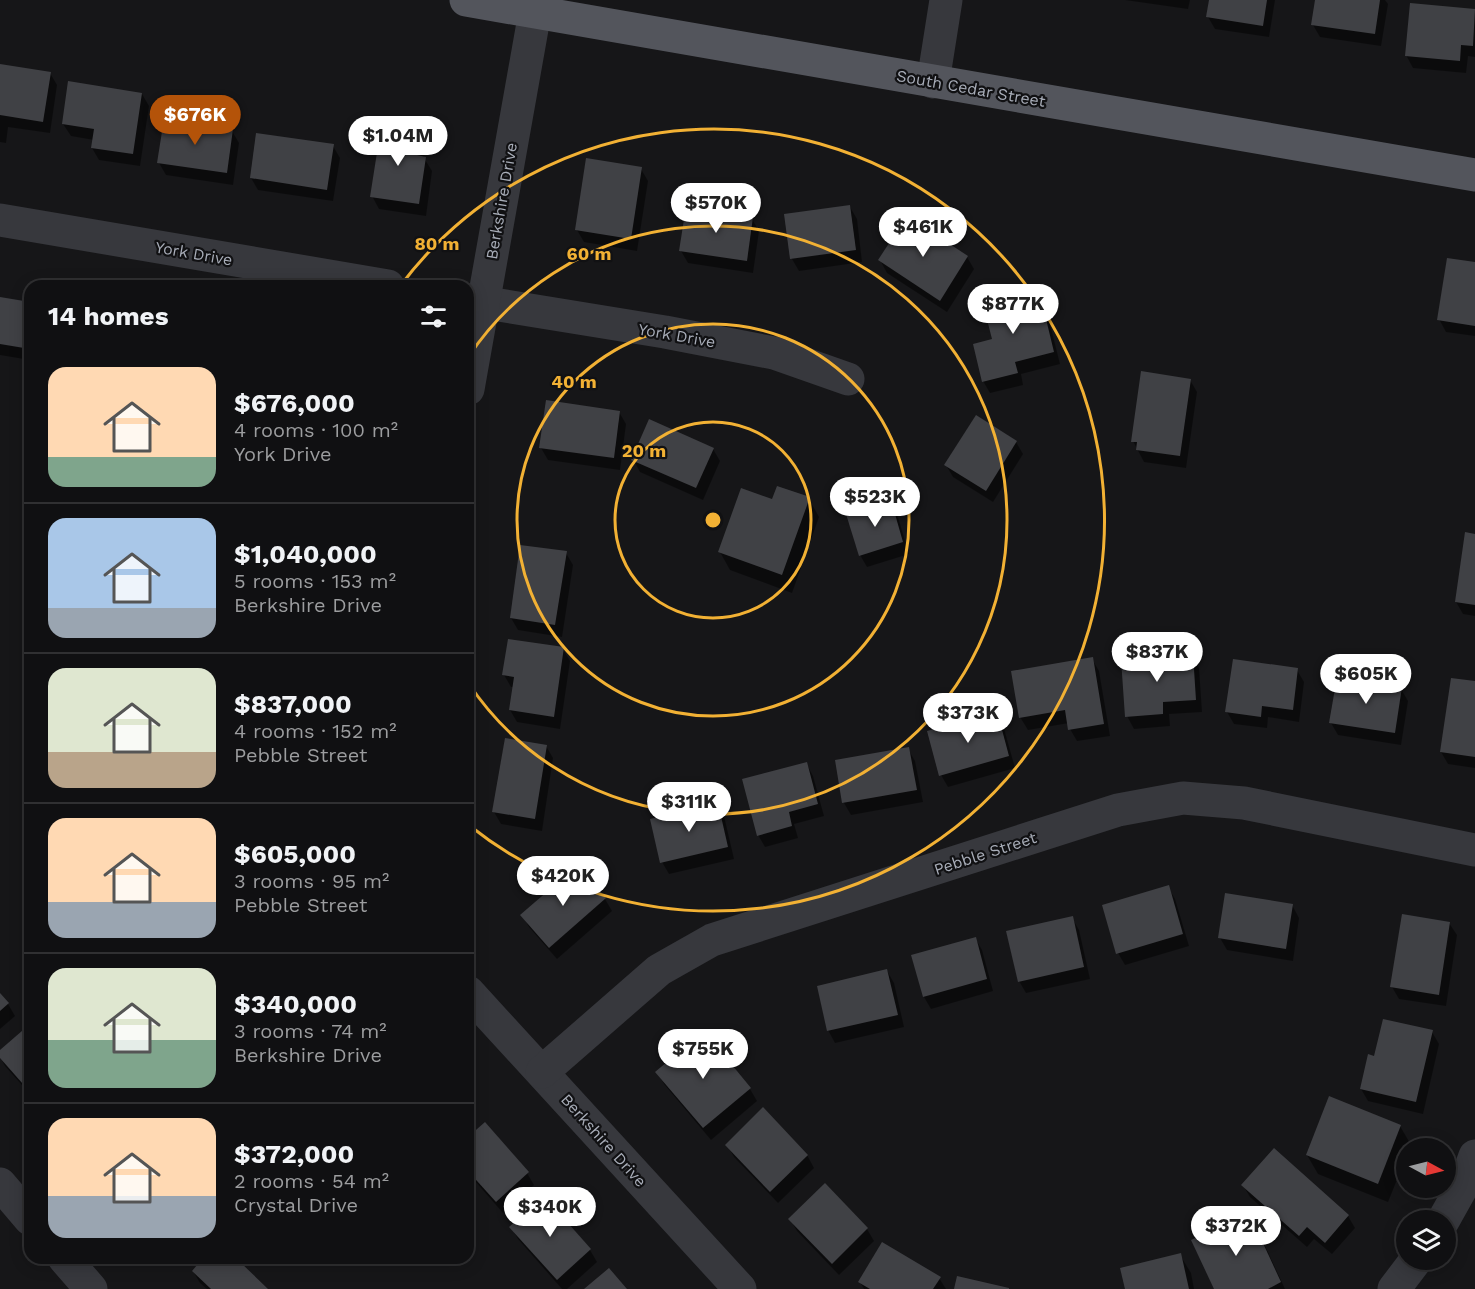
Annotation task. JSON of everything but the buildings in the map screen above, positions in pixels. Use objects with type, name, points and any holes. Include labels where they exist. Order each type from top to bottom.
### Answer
[{"type":"main road","name":"South Cedar Street","points":[[466,0],[1475,175]]},
{"type":"street","points":[[933,82],[946,0]]},
{"type":"street","name":"Berkshire Drive","points":[[475,301],[536,12]]},
{"type":"street","name":"York Drive","points":[[0,220],[353,280]]},
{"type":"street","name":"York Drive","points":[[475,301],[665,332],[774,353],[848,379]]},
{"type":"street","name":"Pebble Street","points":[[542,1072],[659,970],[712,940],[1118,810],[1183,798],[1244,803],[1475,850]]},
{"type":"street","name":"Berkshire Drive","points":[[474,998],[740,1289]]},
{"type":"street","points":[[1449,1210],[1467,1178],[1475,1156]]},
{"type":"street","points":[[0,1184],[24,1212]]},
{"type":"street","points":[[69,1264],[91,1289]]},
{"type":"street","points":[[1394,1289],[1408,1270]]}]
